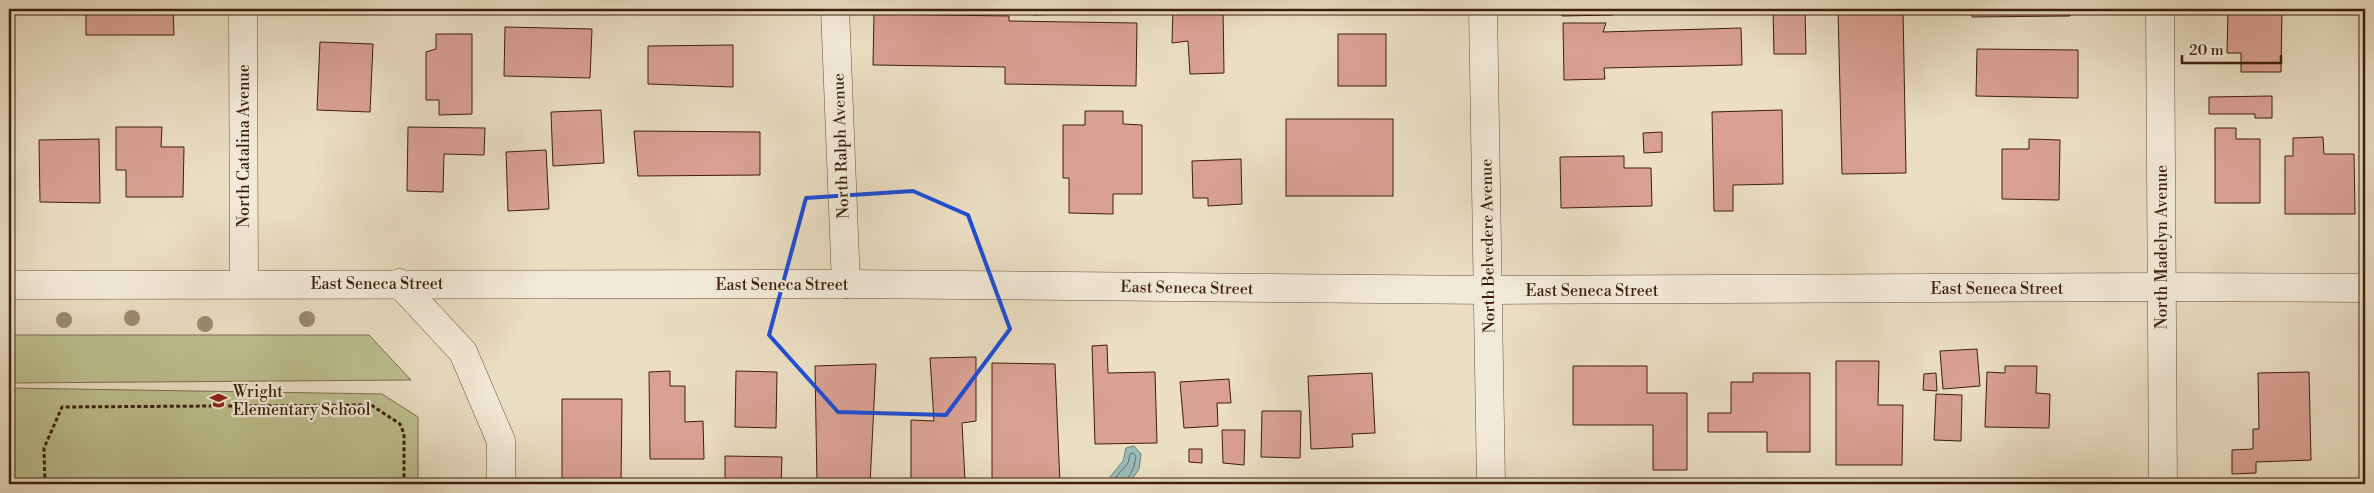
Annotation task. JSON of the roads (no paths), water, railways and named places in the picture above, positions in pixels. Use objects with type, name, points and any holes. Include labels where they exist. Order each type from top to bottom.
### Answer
[{"type":"street","name":"North Catalina Avenue","points":[[243,9],[244,284]]},
{"type":"street","name":"North Ralph Avenue","points":[[835,9],[846,284]]},
{"type":"street","name":"North Belvedere Avenue","points":[[1483,9],[1491,484]]},
{"type":"street","name":"North Madelyn Avenue","points":[[2160,9],[2163,484]]},
{"type":"street","name":"East Seneca Street","points":[[9,285],[399,283],[846,284],[1488,290],[2365,288]]},
{"type":"street","points":[[399,283],[463,352],[501,441],[501,484]]},
{"type":"water","points":[[1134,446],[1141,454],[1139,469],[1130,482],[1111,484],[1110,477],[1123,461],[1126,448]]},
{"type":"place","name":"Wright Elementary School","points":[[219,400]]}]
